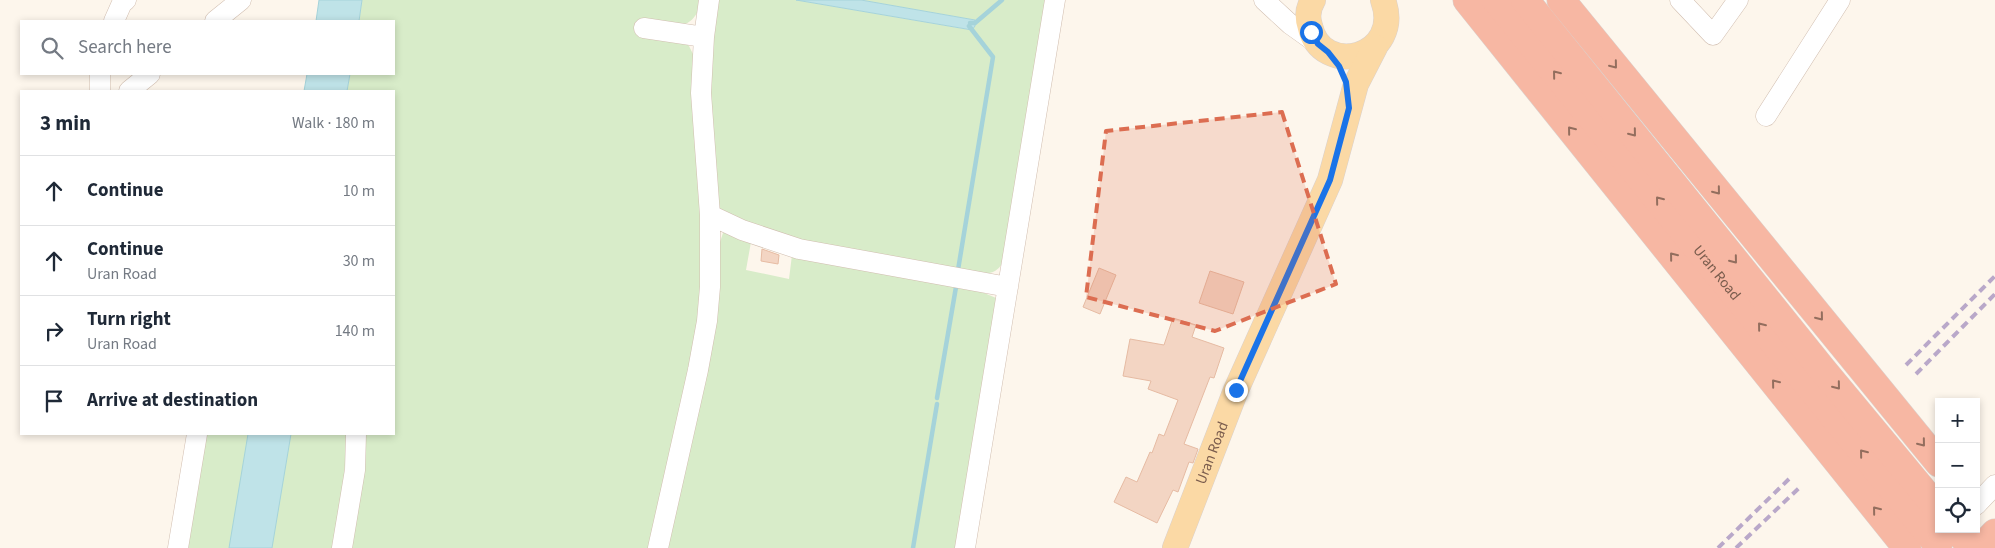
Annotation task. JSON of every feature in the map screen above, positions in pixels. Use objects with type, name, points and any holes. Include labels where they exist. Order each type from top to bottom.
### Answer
[{"type":"highway","points":[[1467,0],[1907,548]]},
{"type":"highway","name":"Uran Road","points":[[1496,0],[1945,538],[1974,548]]},
{"type":"highway","name":"Uran Road","points":[[1525,0],[1822,369],[1935,505]]},
{"type":"highway","points":[[1562,0],[1935,458]]},
{"type":"highway","points":[[1981,548],[1995,533]]},
{"type":"main road","name":"Uran Road","points":[[1312,0],[1308,19],[1311,32],[1339,66],[1346,82],[1349,108]]},
{"type":"main road","name":"Uran Road","points":[[1175,548],[1236,390],[1330,180],[1356,84],[1387,25],[1384,0]]},
{"type":"main road","points":[[1323,48],[1340,56],[1352,57],[1364,54],[1374,47]]},
{"type":"street","points":[[114,20],[126,0]]},
{"type":"street","points":[[216,20],[241,0]]},
{"type":"street","points":[[658,548],[694,389],[707,321],[710,287],[710,215],[701,93],[704,37],[709,0]]},
{"type":"street","points":[[965,548],[1055,0]]},
{"type":"street","points":[[1264,0],[1290,24],[1323,48]]},
{"type":"street","points":[[1680,0],[1713,35],[1738,0]]},
{"type":"street","points":[[1766,116],[1840,0]]},
{"type":"street","points":[[644,28],[704,37]]},
{"type":"street","points":[[100,75],[100,90]]},
{"type":"street","points":[[130,90],[149,75]]},
{"type":"street","points":[[710,215],[742,230],[800,249],[1008,287]]},
{"type":"street","points":[[178,548],[197,435]]},
{"type":"street","points":[[342,548],[355,470],[356,435]]},
{"type":"street","points":[[1980,501],[1995,485]]},
{"type":"highlighted area","points":[[1282,112],[1336,284],[1215,331],[1086,297],[1106,131]]},
{"type":"green space","points":[[362,0],[701,0],[698,12],[692,20],[685,24],[666,27],[635,22],[634,32],[685,42],[694,56],[703,252],[695,349],[652,548],[349,548],[363,435],[395,435],[395,90],[347,90],[350,75],[395,75],[395,20],[359,20]]},
{"type":"green space","points":[[717,0],[796,0],[971,30],[975,26],[975,20],[861,0],[1048,0],[1002,264],[999,268],[985,274],[794,242],[721,211],[717,206],[710,105],[711,61]]},
{"type":"green space","points":[[723,233],[729,233],[751,242],[746,270],[789,279],[792,255],[982,292],[996,298],[998,303],[957,548],[664,548],[718,248]]},
{"type":"green space","points":[[206,435],[348,435],[337,548],[187,548]]},
{"type":"water","points":[[319,0],[362,0],[359,20],[316,20]]},
{"type":"water","points":[[796,0],[861,0],[975,20],[975,26],[972,30]]},
{"type":"water","points":[[307,75],[350,75],[347,90],[304,90]]},
{"type":"water","points":[[248,435],[291,435],[272,548],[229,548]]},
{"type":"building","points":[[762,249],[779,255],[778,264],[761,261]]},
{"type":"building","points":[[1099,268],[1116,275],[1100,314],[1083,307]]},
{"type":"building","points":[[1210,271],[1244,282],[1233,314],[1199,303]]},
{"type":"building","points":[[1173,318],[1196,325],[1192,337],[1224,348],[1214,378],[1210,377],[1184,444],[1198,449],[1193,463],[1189,462],[1178,492],[1173,490],[1157,523],[1114,502],[1126,477],[1137,482],[1150,452],[1152,453],[1159,434],[1164,436],[1178,400],[1148,389],[1151,381],[1123,376],[1130,339],[1164,345]]},
{"type":"waterway","points":[[970,23],[975,23],[1002,0]]},
{"type":"waterway","points":[[958,270],[993,57],[969,26]]},
{"type":"waterway","points":[[937,398],[956,287]]},
{"type":"waterway","points":[[913,548],[937,404]]},
{"type":"railway","points":[[1906,365],[1995,276]]},
{"type":"railway","points":[[1916,374],[1995,294]]},
{"type":"railway","points":[[1718,548],[1790,478]]},
{"type":"railway","points":[[1736,548],[1799,488]]},
{"type":"route","points":[[1236,390],[1330,180],[1349,108],[1346,82],[1339,66],[1328,52],[1318,44],[1311,32]]}]
